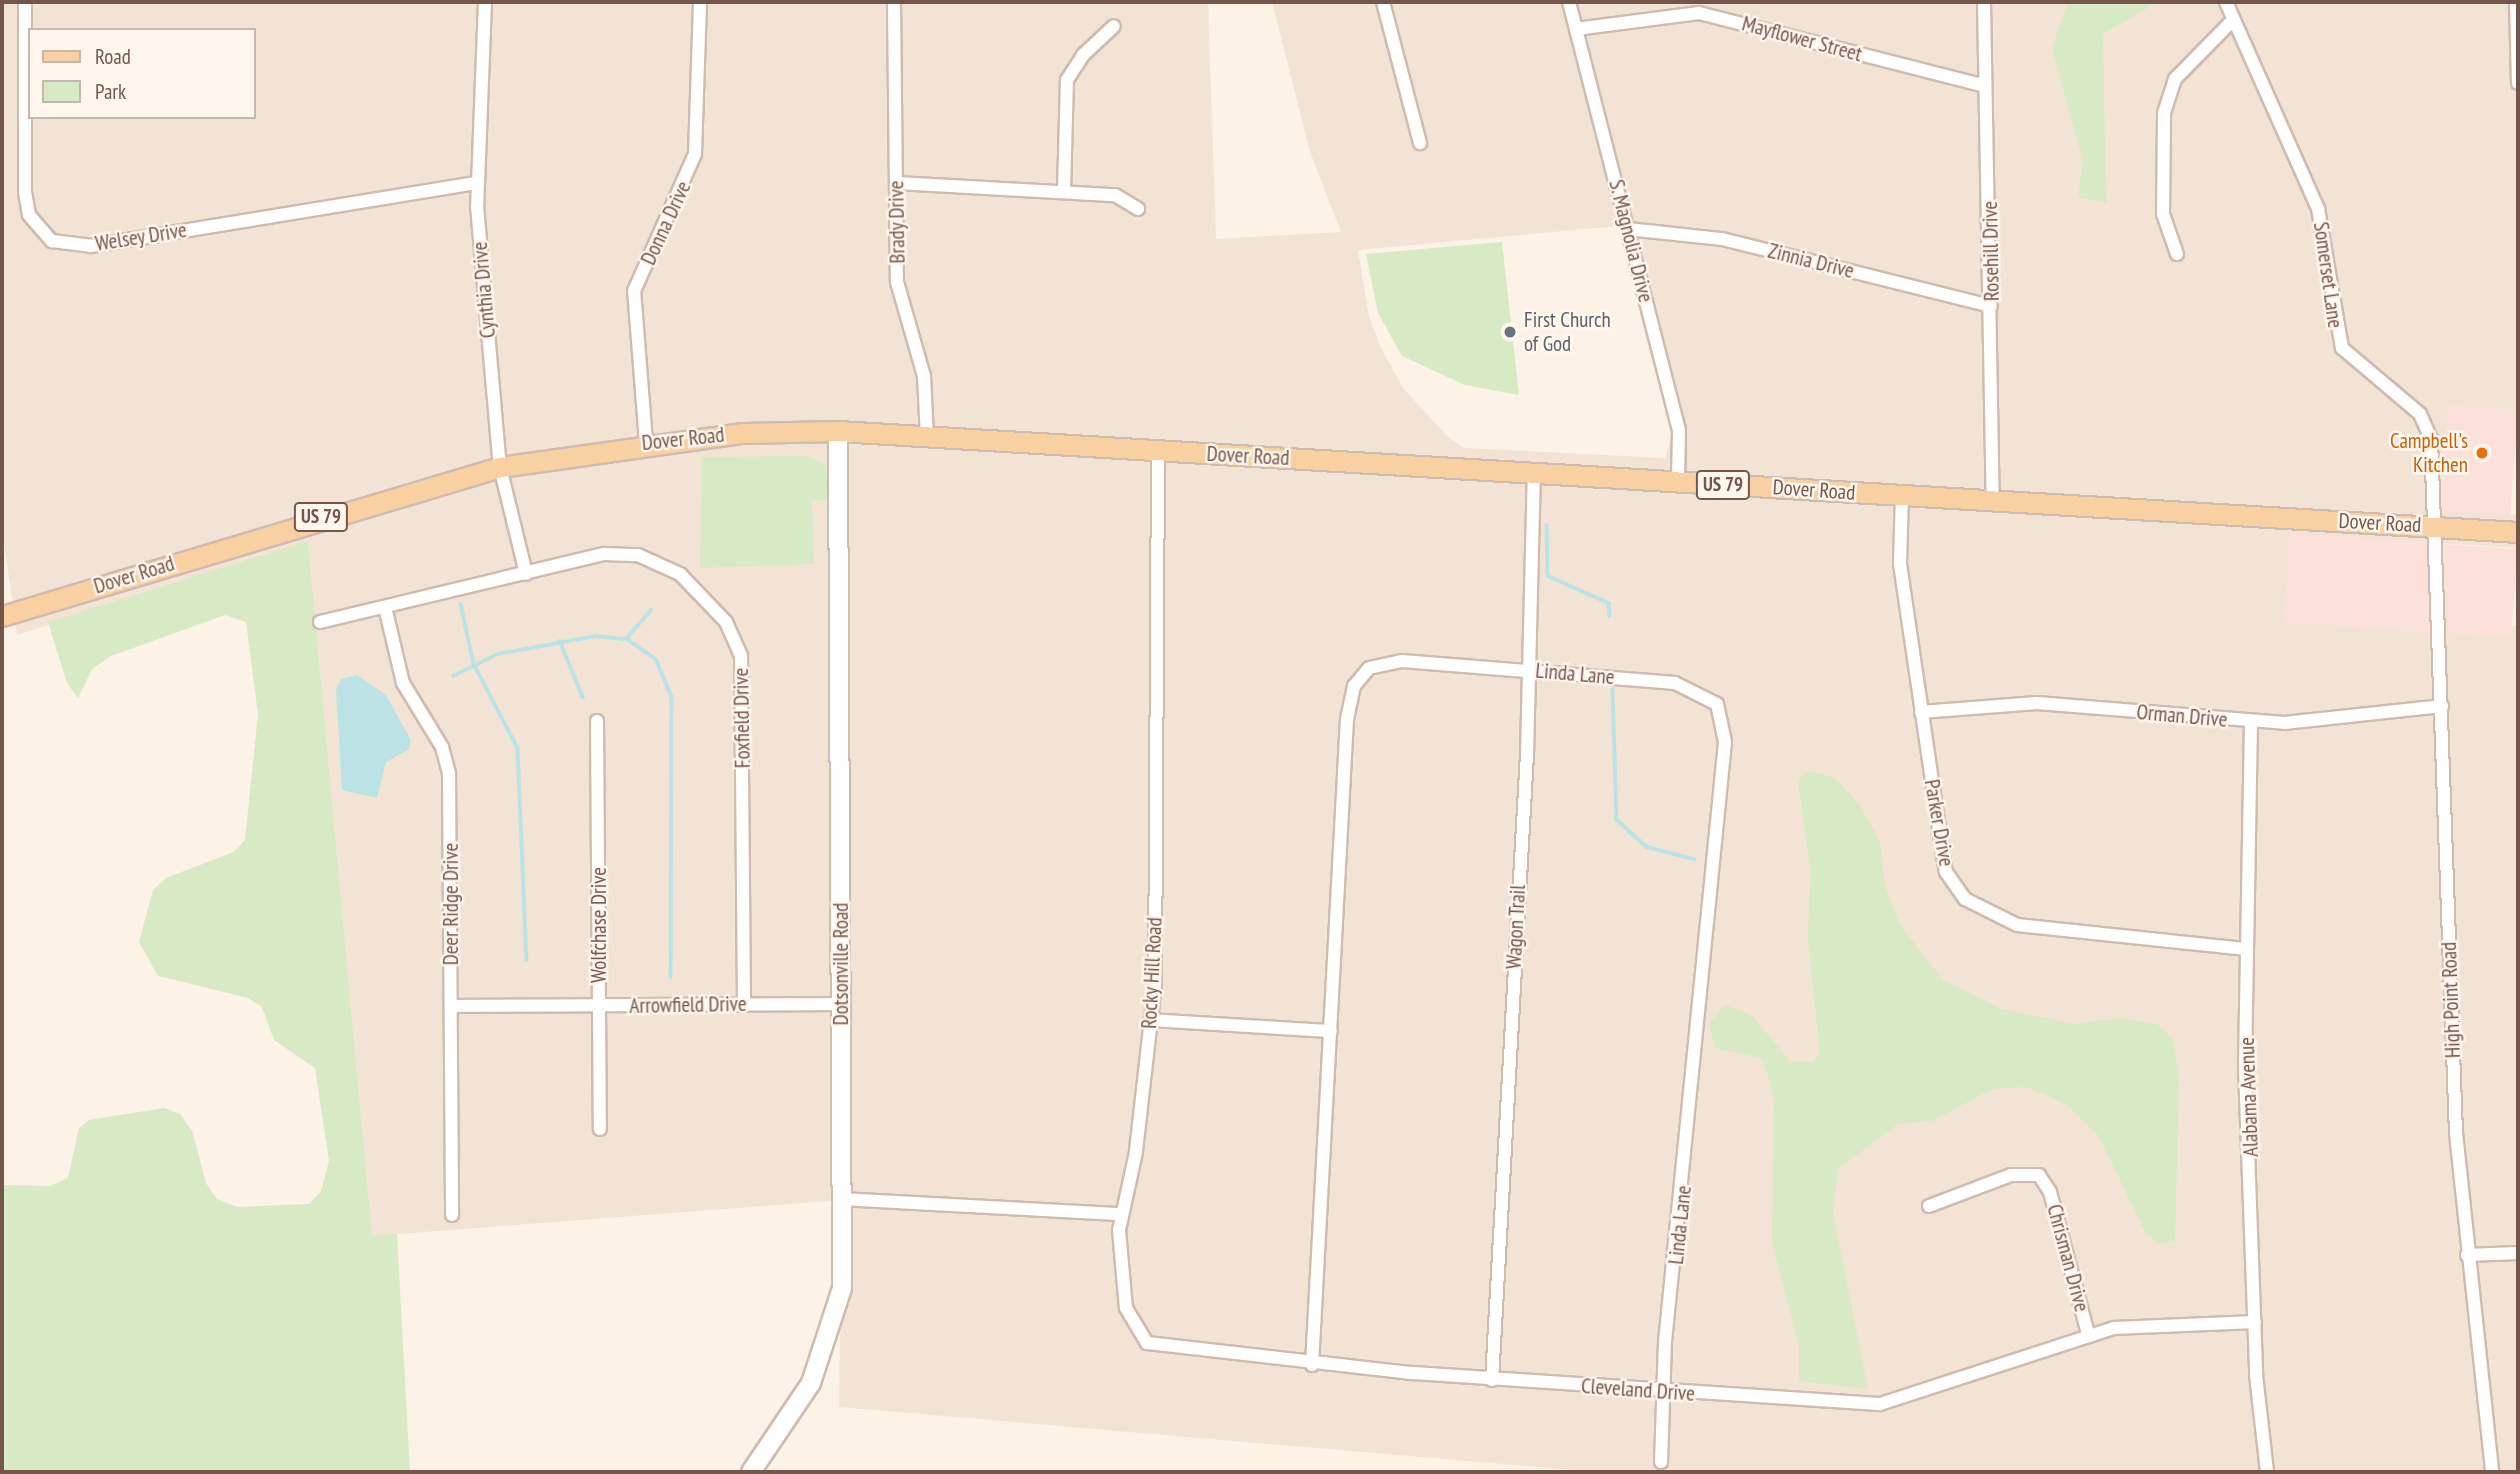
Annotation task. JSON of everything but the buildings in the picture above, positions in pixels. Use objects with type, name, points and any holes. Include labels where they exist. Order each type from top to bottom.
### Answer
[{"type":"main road","name":"Dover Road","points":[[2,616],[500,467],[646,442],[838,431],[2518,532]]},
{"type":"main road","name":"Dotsonville Road","points":[[751,1472],[793,1416],[837,1316],[842,1199],[838,431]]},
{"type":"street","name":"Welsey Drive","points":[[25,2],[25,192],[29,215],[52,241],[90,246],[476,183]]},
{"type":"street","name":"Cynthia Drive","points":[[485,2],[476,183],[500,467],[526,574]]},
{"type":"street","name":"Donna Drive","points":[[646,442],[634,291],[695,154],[701,2]]},
{"type":"street","name":"Brady Drive","points":[[894,2],[899,297],[922,366],[927,437]]},
{"type":"street","points":[[1383,2],[1420,143]]},
{"type":"street","name":"S. Magnolia Drive","points":[[1569,2],[1679,430],[1678,482]]},
{"type":"street","name":"Rosehill Drive","points":[[1984,2],[1993,501]]},
{"type":"street","name":"Somerset Lane","points":[[2225,2],[2318,209],[2342,348],[2411,405],[2429,429],[2438,526]]},
{"type":"street","points":[[2516,2],[2518,83]]},
{"type":"street","name":"Mayflower Street","points":[[1576,29],[1699,13],[1985,86]]},
{"type":"street","points":[[2177,254],[2163,214],[2164,114],[2175,79],[2233,20]]},
{"type":"street","points":[[1064,192],[1067,80],[1083,55],[1114,26]]},
{"type":"street","points":[[897,183],[1115,195],[1139,209]]},
{"type":"street","name":"Zinnia Drive","points":[[1628,229],[1722,239],[1991,306]]},
{"type":"street","name":"Rocky Hill Road","points":[[1121,1214],[1136,1152],[1150,1020],[1158,451]]},
{"type":"street","name":"Wagon Trail","points":[[1492,1380],[1528,670],[1534,474]]},
{"type":"street","name":"Parker Drive","points":[[1902,495],[1900,564],[1945,872],[1965,899],[2017,925],[2247,949]]},
{"type":"street","name":"High Point Road","points":[[2438,526],[2453,1070],[2467,1255],[2492,1472]]},
{"type":"street","name":"Foxfield Drive","points":[[320,622],[604,555],[638,555],[680,574],[733,633],[742,674],[744,1004]]},
{"type":"street","name":"Deer Ridge Drive","points":[[386,607],[409,697],[448,764],[452,1216]]},
{"type":"street","name":"Linda Lane","points":[[1312,1365],[1347,719],[1354,686],[1370,668],[1402,661],[1675,683],[1711,698],[1723,720],[1661,1462]]},
{"type":"street","name":"Orman Drive","points":[[1921,712],[2037,703],[2251,722],[2442,706]]},
{"type":"street","name":"Wolfchase Drive","points":[[597,721],[600,1129]]},
{"type":"street","name":"Alabama Avenue","points":[[2251,722],[2247,949],[2255,1322],[2267,1472]]},
{"type":"street","name":"Arrowfield Drive","points":[[451,1006],[841,1004]]},
{"type":"street","points":[[1150,1020],[1331,1031]]},
{"type":"street","name":"Chrisman Drive","points":[[1929,1206],[2011,1175],[2039,1175],[2050,1192],[2088,1334]]},
{"type":"street","points":[[842,1199],[1121,1214]]},
{"type":"street","name":"Cleveland Drive","points":[[1121,1214],[1126,1308],[1147,1343],[1312,1365],[1665,1392],[1897,1402],[2088,1334],[2154,1323],[2255,1322]]},
{"type":"street","points":[[2467,1255],[2518,1253]]},
{"type":"shaded area","points":[[2,2],[1208,2],[1216,239],[1341,232],[1310,152],[1272,2],[2518,2],[2518,410],[2448,406],[2447,510],[2518,515],[2518,548],[2290,534],[2428,623],[2518,626],[2518,1472],[1597,1472],[839,1407],[842,1200],[372,1236],[308,542],[17,635],[2,527]],"holes":[[[1618,226],[1672,436],[1665,458],[1465,448],[1449,438],[1403,388],[1381,348],[1369,317],[1358,250]]]},
{"type":"shaded area","points":[[2448,405],[2518,410],[2511,515],[2441,510]]},
{"type":"shaded area","points":[[2290,533],[2517,549],[2511,638],[2284,622]]},
{"type":"green space","points":[[2068,2],[2158,2],[2103,34],[2106,203],[2078,197],[2083,161],[2052,48]]},
{"type":"green space","points":[[1502,242],[1519,395],[1465,385],[1402,356],[1378,313],[1366,254]]},
{"type":"green space","points":[[809,456],[825,465],[829,490],[829,500],[812,501],[814,564],[700,568],[702,457]]},
{"type":"green space","points":[[308,541],[372,1235],[397,1234],[410,1472],[2,1472],[2,1185],[50,1186],[68,1178],[79,1128],[89,1120],[164,1108],[180,1114],[192,1131],[206,1183],[217,1199],[237,1207],[309,1204],[321,1191],[329,1161],[315,1068],[274,1040],[262,1007],[248,998],[158,976],[139,942],[153,890],[166,878],[234,852],[245,840],[258,714],[246,622],[225,615],[111,656],[92,669],[78,698],[67,683],[48,622]]},
{"type":"green space","points":[[1808,771],[1834,777],[1860,805],[1880,842],[1885,885],[1900,925],[1944,981],[2002,1009],[2074,1024],[2120,1018],[2157,1024],[2173,1039],[2179,1076],[2175,1241],[2160,1244],[2146,1233],[2098,1135],[2067,1105],[2027,1087],[1993,1089],[1931,1121],[1898,1124],[1838,1169],[1833,1211],[1868,1389],[1799,1381],[1799,1346],[1772,1242],[1774,1101],[1768,1076],[1761,1058],[1715,1048],[1709,1023],[1725,1005],[1751,1015],[1790,1061],[1813,1062],[1820,1053],[1808,941],[1810,869],[1798,780]]},
{"type":"water","points":[[357,675],[386,695],[411,740],[408,750],[386,762],[377,798],[342,790],[336,690],[341,679]]},
{"type":"waterway","points":[[1547,525],[1548,576],[1609,603],[1610,616]]},
{"type":"waterway","points":[[461,604],[474,664],[518,748],[527,960]]},
{"type":"waterway","points":[[626,639],[651,610]]},
{"type":"waterway","points":[[453,676],[498,654],[596,636],[627,639],[656,659],[672,697],[671,977]]},
{"type":"waterway","points":[[560,641],[583,697]]},
{"type":"waterway","points":[[1613,689],[1617,820],[1647,847],[1694,859]]},
{"type":"place","name":"First Church of God","points":[[1510,332]]},
{"type":"place","name":"Campbell's Kitchen","points":[[2482,453]]}]
